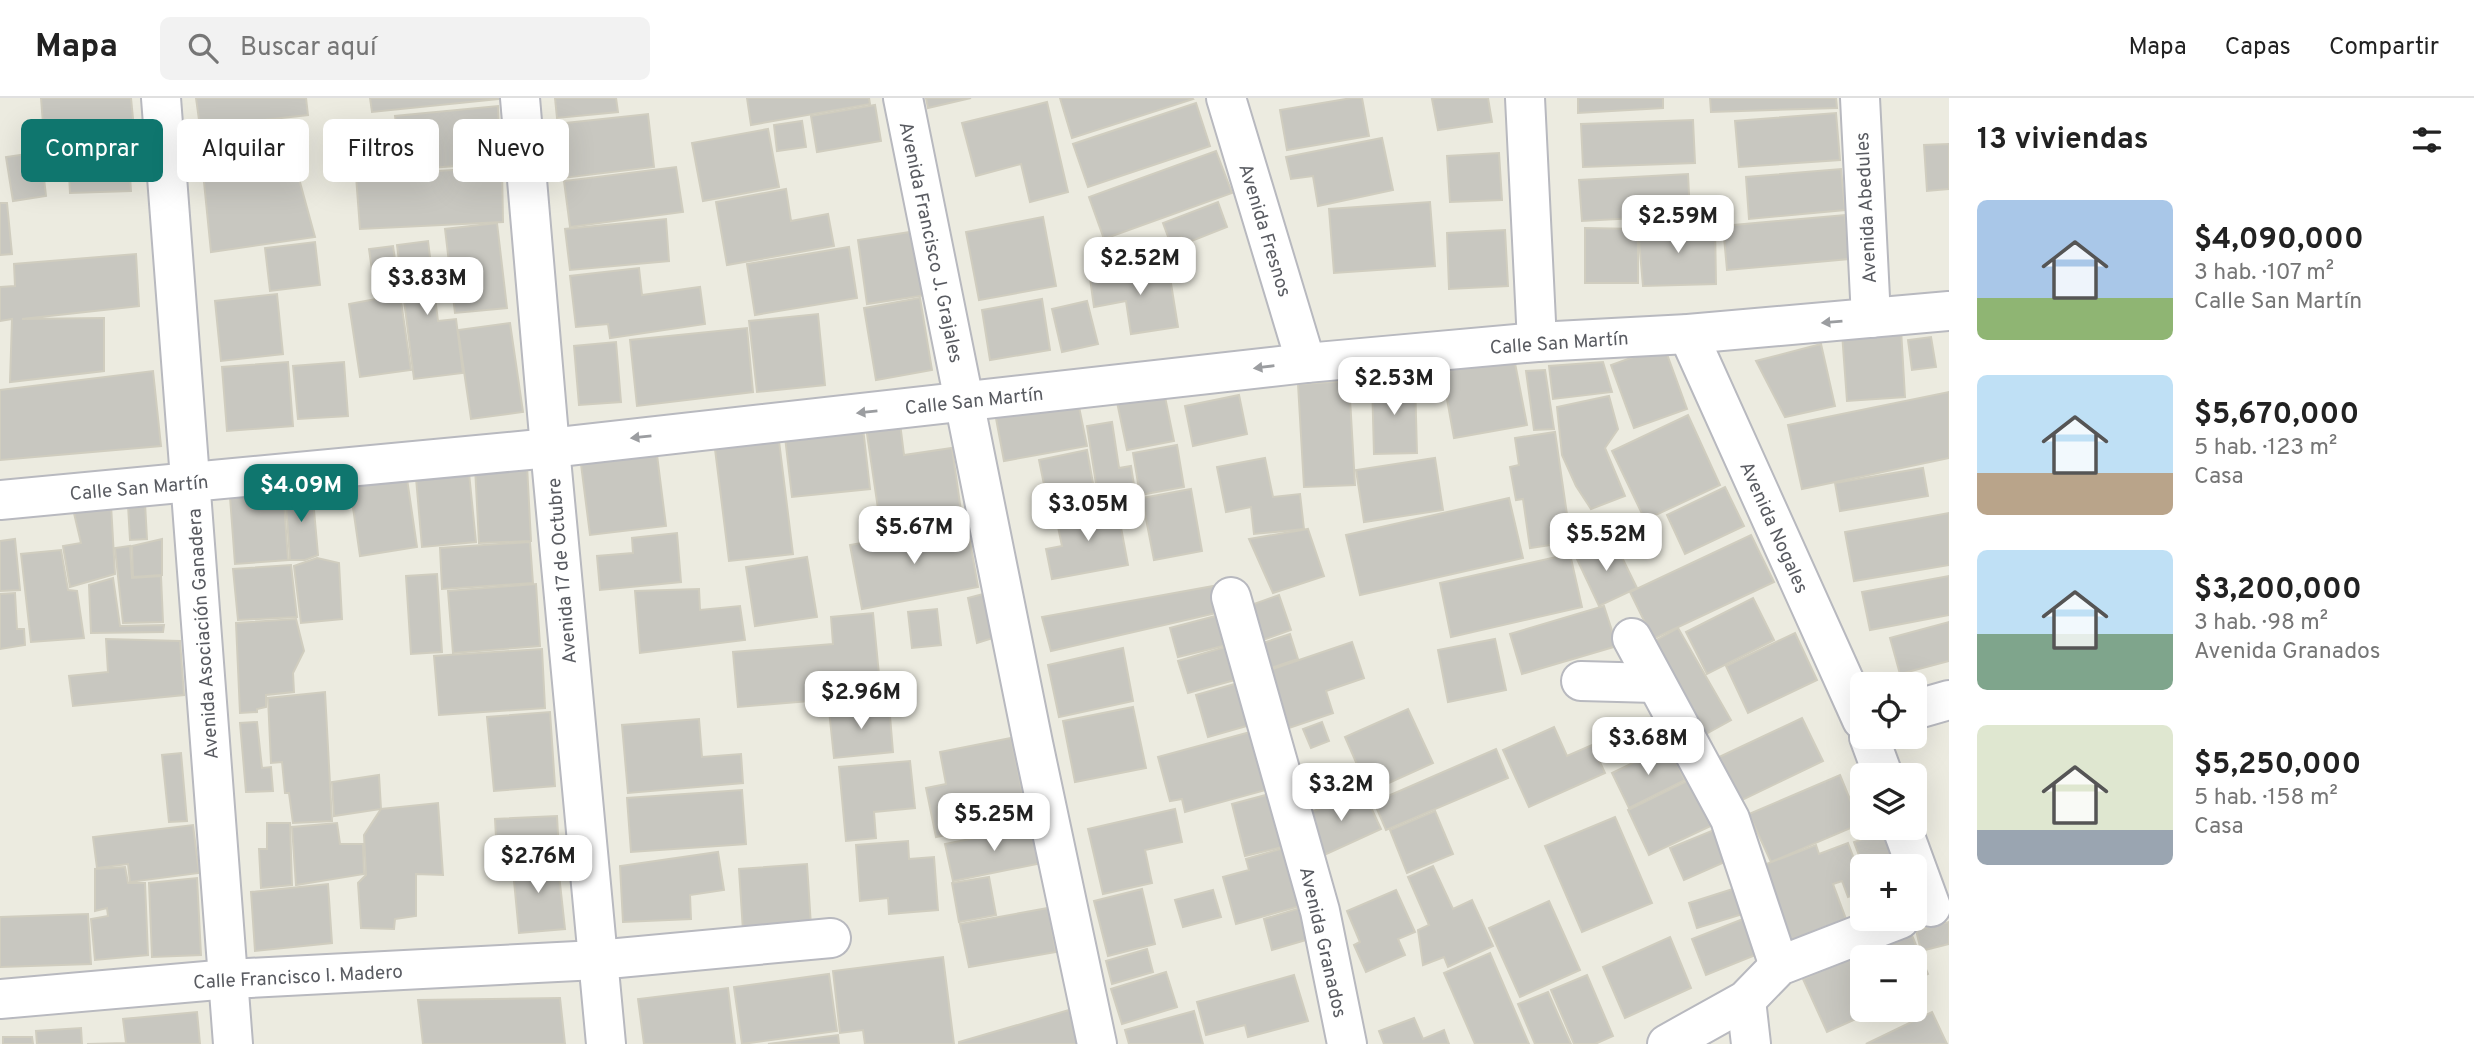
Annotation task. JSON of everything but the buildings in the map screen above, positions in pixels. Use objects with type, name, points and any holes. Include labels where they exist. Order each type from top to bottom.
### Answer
[{"type":"street","name":"Avenida Asociación Ganadera","points":[[161,98],[233,1044]]},
{"type":"street","name":"Avenida 17 de Octubre","points":[[520,98],[606,1044]]},
{"type":"street","name":"Avenida Francisco J. Grajales","points":[[903,98],[1033,743],[1097,1044]]},
{"type":"street","name":"Avenida Fresnos","points":[[1226,98],[1306,363]]},
{"type":"street","points":[[1525,98],[1536,342]]},
{"type":"street","name":"Avenida Abedules","points":[[1860,98],[1871,318]]},
{"type":"street","name":"Calle San Martín","points":[[0,500],[550,448],[1306,363],[1536,342],[1688,334],[1949,311]]},
{"type":"street","name":"Avenida Nogales","points":[[1688,334],[1850,693]]},
{"type":"street","name":"Avenida Granados","points":[[1231,597],[1320,911],[1347,1044]]},
{"type":"street","points":[[1632,638],[1730,819],[1779,966]]},
{"type":"street","points":[[1581,681],[1656,683]]},
{"type":"street","points":[[1927,706],[1949,700]]},
{"type":"street","points":[[1667,1044],[1746,1000],[1779,966],[1869,931]]},
{"type":"street","name":"Calle Francisco I. Madero","points":[[0,999],[229,979],[597,960],[831,938]]},
{"type":"street","points":[[1746,1000],[1751,1044]]}]
